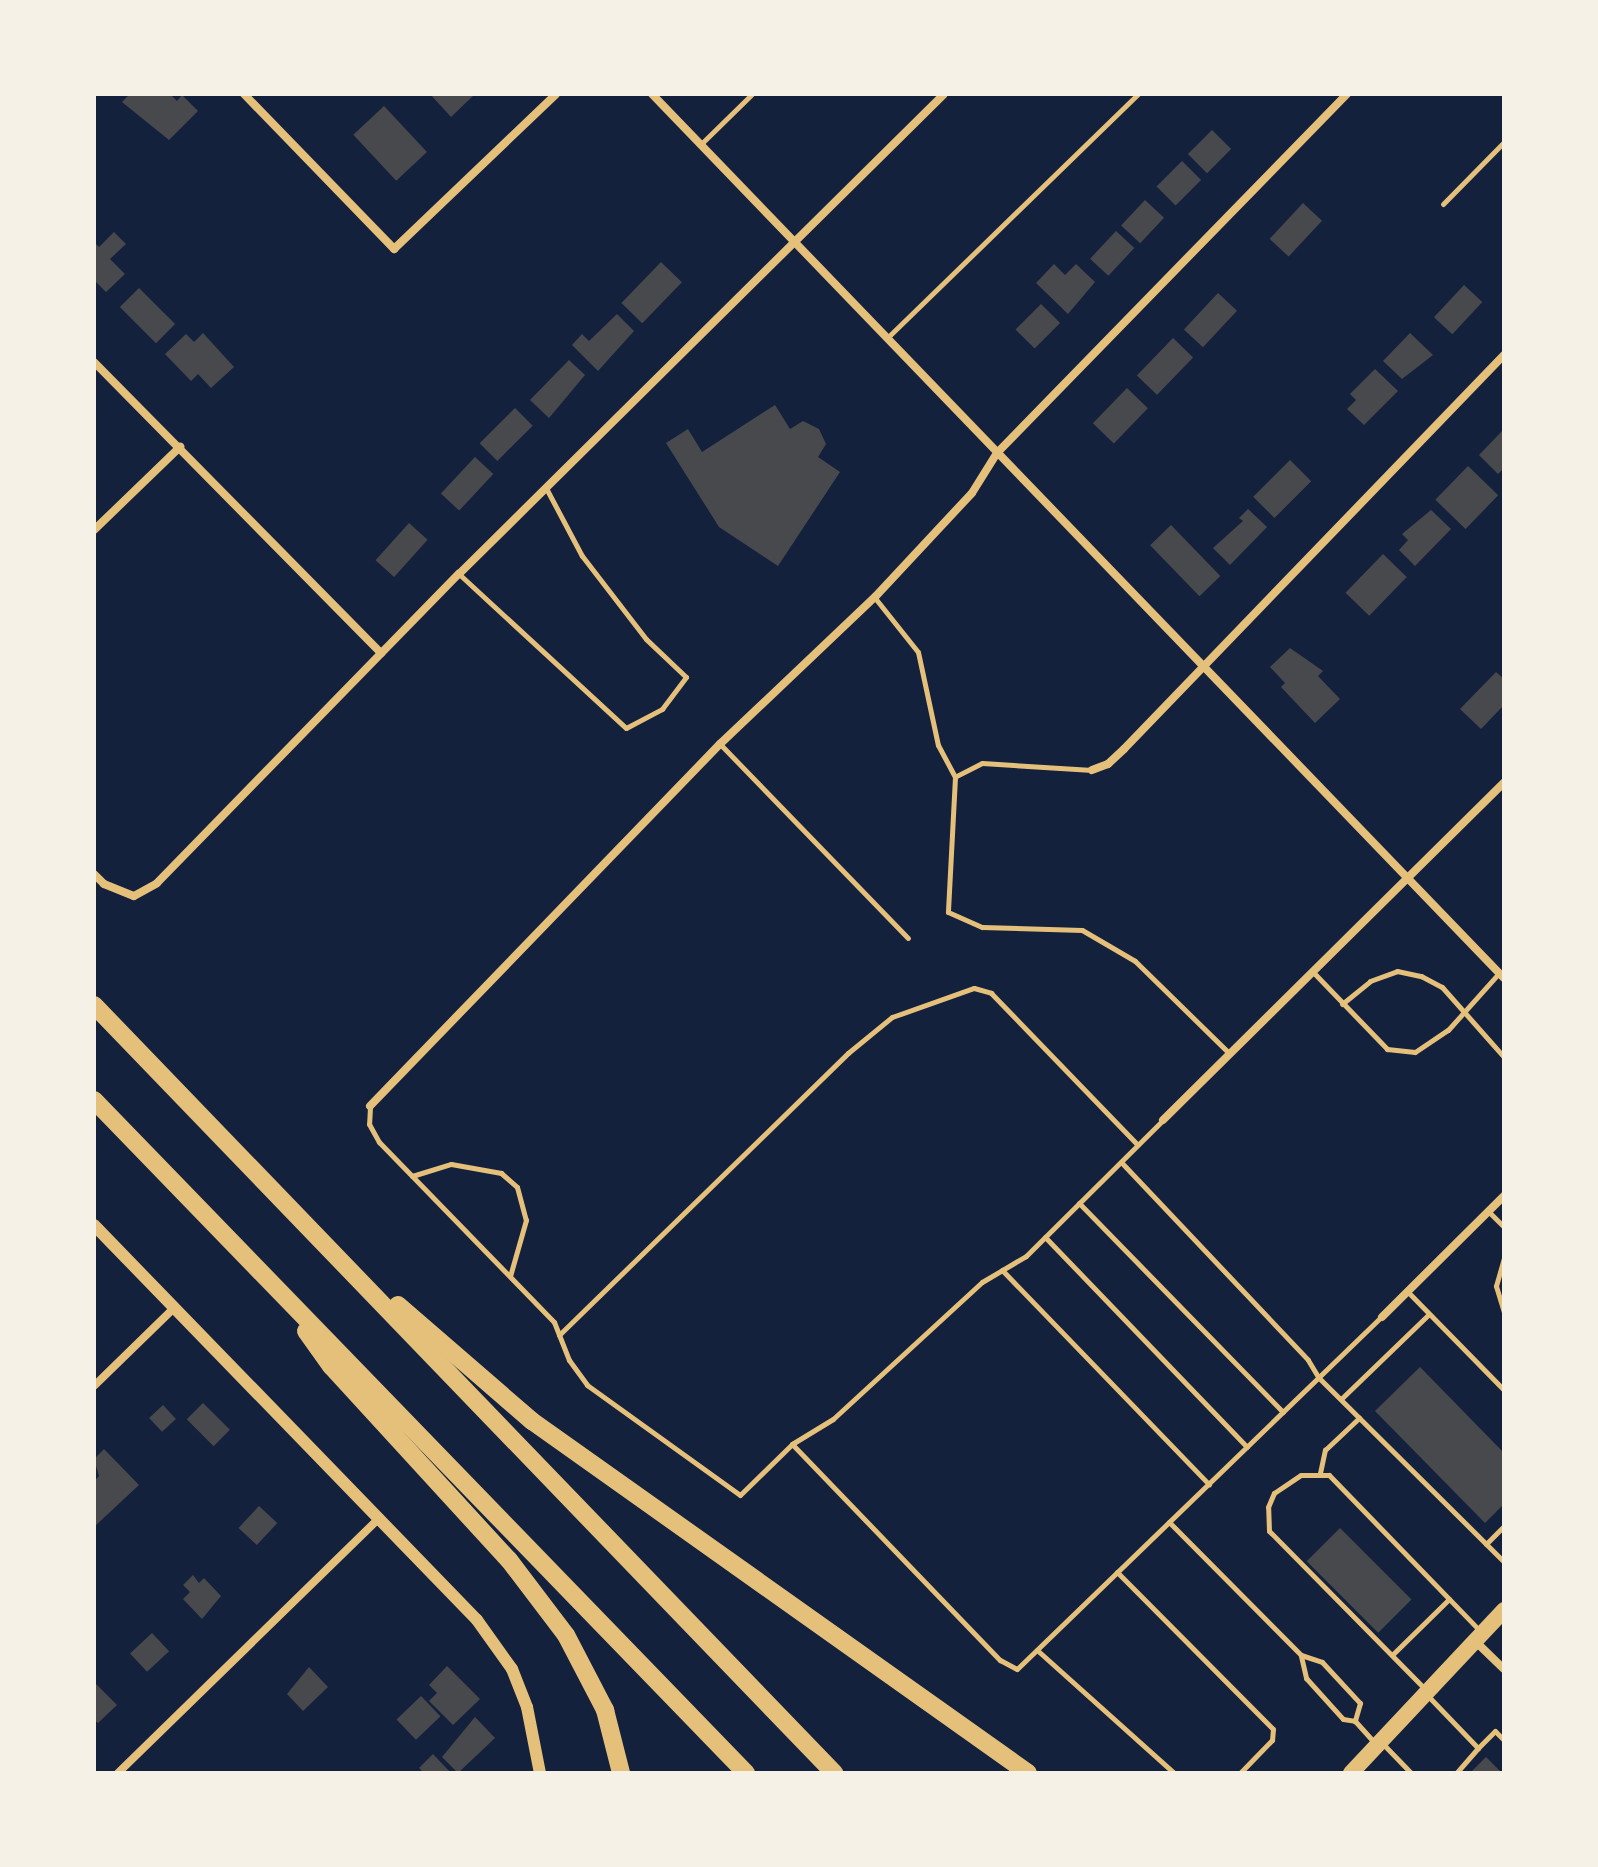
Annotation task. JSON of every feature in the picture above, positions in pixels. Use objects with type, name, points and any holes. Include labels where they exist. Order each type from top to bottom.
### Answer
[{"type":"highway","points":[[94,1005],[834,1773]]},
{"type":"highway","points":[[94,1100],[746,1773]]},
{"type":"highway","points":[[314,1232],[532,1421],[1028,1773]]},
{"type":"highway","points":[[266,1277],[331,1366],[498,1548],[566,1635],[605,1710],[621,1773]]},
{"type":"main road","points":[[1351,1773],[1504,1610]]},
{"type":"street","points":[[244,94],[394,249],[556,94]]},
{"type":"street","points":[[652,94],[1201,668],[1502,975]]},
{"type":"street","points":[[94,874],[134,896],[157,883],[459,574],[944,94]]},
{"type":"street","points":[[370,1106],[720,744],[875,597],[972,493],[997,453],[1347,94]]},
{"type":"street","points":[[1092,770],[1108,764],[1504,355]]},
{"type":"street","points":[[94,362],[381,653]]},
{"type":"street","points":[[94,530],[180,447]]},
{"type":"street","points":[[1163,1120],[1408,881],[1504,782]]},
{"type":"street","points":[[1382,1317],[1504,1196]]},
{"type":"street","points":[[94,1225],[477,1620],[512,1669],[527,1707],[540,1773]]},
{"type":"street","points":[[94,1386],[174,1308]]},
{"type":"street","points":[[118,1773],[380,1517]]},
{"type":"street","points":[[1479,1637],[1504,1669]]},
{"type":"lane","points":[[701,144],[752,94]]},
{"type":"lane","points":[[887,338],[1138,94]]},
{"type":"lane","points":[[1443,204],[1504,142]]},
{"type":"lane","points":[[459,574],[626,728],[662,709],[686,677],[646,639],[582,556],[547,490]]},
{"type":"lane","points":[[875,597],[918,652],[938,745],[955,777],[948,912],[982,927],[1082,930],[1135,961],[1229,1053]]},
{"type":"lane","points":[[720,744],[908,938]]},
{"type":"lane","points":[[955,777],[982,763],[1092,770]]},
{"type":"lane","points":[[1342,1004],[1370,981],[1397,971],[1442,987],[1504,1057]]},
{"type":"lane","points":[[1313,972],[1387,1049],[1415,1052],[1464,1014],[1502,975]]},
{"type":"lane","points":[[559,1335],[848,1053],[892,1017],[974,988],[991,993],[1138,1145]]},
{"type":"lane","points":[[370,1106],[369,1124],[379,1142],[554,1322],[587,1385],[740,1495],[792,1444],[833,1419],[982,1282],[1045,1237],[1163,1120]]},
{"type":"lane","points":[[1121,1162],[1308,1360],[1319,1378],[1504,1562]]},
{"type":"lane","points":[[412,1176],[451,1164],[501,1173],[517,1187],[526,1220],[510,1276]]},
{"type":"lane","points":[[1079,1203],[1283,1412]]},
{"type":"lane","points":[[1488,1211],[1504,1227]]},
{"type":"lane","points":[[1045,1237],[1247,1447]]},
{"type":"lane","points":[[1504,1258],[1496,1286],[1504,1313]]},
{"type":"lane","points":[[1002,1270],[1209,1484]]},
{"type":"lane","points":[[1407,1291],[1504,1390]]},
{"type":"lane","points":[[1341,1399],[1429,1314]]},
{"type":"lane","points":[[792,1444],[1000,1660],[1017,1669],[1382,1317]]},
{"type":"lane","points":[[1320,1473],[1325,1450],[1359,1418]]},
{"type":"lane","points":[[1478,1748],[1392,1655],[1269,1531],[1268,1507],[1274,1493],[1286,1481],[1320,1473],[1329,1475],[1449,1599],[1479,1637]]},
{"type":"lane","points":[[1169,1522],[1301,1655],[1322,1662],[1360,1703],[1355,1721]]},
{"type":"lane","points":[[1486,1544],[1504,1526]]},
{"type":"lane","points":[[1117,1572],[1273,1729],[1272,1740],[1240,1773]]},
{"type":"lane","points":[[1392,1655],[1449,1599]]},
{"type":"lane","points":[[1037,1650],[1174,1773]]},
{"type":"lane","points":[[1301,1655],[1306,1678],[1343,1719],[1355,1721],[1411,1773]]},
{"type":"lane","points":[[1456,1773],[1495,1731],[1504,1740]]},
{"type":"building","points":[[130,94],[170,94],[177,101],[182,95],[198,111],[169,140],[122,102]]},
{"type":"building","points":[[430,94],[475,94],[451,117]]},
{"type":"building","points":[[384,106],[427,152],[396,181],[353,135]]},
{"type":"building","points":[[1212,130],[1231,149],[1207,173],[1188,154]]},
{"type":"building","points":[[1182,161],[1201,180],[1176,206],[1157,186]]},
{"type":"building","points":[[1145,200],[1164,218],[1140,243],[1121,226]]},
{"type":"building","points":[[1303,203],[1322,221],[1289,257],[1270,239]]},
{"type":"building","points":[[1116,231],[1134,248],[1108,276],[1090,259]]},
{"type":"building","points":[[114,232],[126,244],[110,259],[125,274],[106,292],[94,280],[94,242],[99,247]]},
{"type":"building","points":[[661,262],[682,282],[642,323],[621,303]]},
{"type":"building","points":[[1054,264],[1065,275],[1076,264],[1095,282],[1068,314],[1036,283]]},
{"type":"building","points":[[1464,285],[1482,302],[1452,334],[1434,317]]},
{"type":"building","points":[[139,288],[175,324],[156,343],[120,307]]},
{"type":"building","points":[[1218,293],[1237,311],[1203,347],[1184,330]]},
{"type":"building","points":[[1041,304],[1060,323],[1035,349],[1016,329]]},
{"type":"building","points":[[617,314],[634,331],[598,371],[572,345],[582,334],[589,341]]},
{"type":"building","points":[[203,333],[234,367],[211,388],[198,374],[191,381],[165,354],[186,334],[194,342]]},
{"type":"building","points":[[1410,333],[1433,355],[1402,379],[1383,361]]},
{"type":"building","points":[[1173,338],[1193,357],[1157,395],[1137,375]]},
{"type":"building","points":[[569,360],[585,375],[549,418],[530,400]]},
{"type":"building","points":[[1375,369],[1398,391],[1364,425],[1347,409],[1356,400],[1350,394]]},
{"type":"building","points":[[1127,388],[1148,408],[1114,443],[1093,423]]},
{"type":"building","points":[[775,405],[790,429],[803,421],[819,429],[826,444],[818,457],[840,472],[778,566],[719,527],[666,443],[688,429],[702,452]]},
{"type":"building","points":[[515,408],[533,426],[497,461],[480,443]]},
{"type":"building","points":[[1504,429],[1504,468],[1498,474],[1479,455]]},
{"type":"building","points":[[475,457],[493,474],[459,511],[441,494]]},
{"type":"building","points":[[1290,460],[1311,481],[1274,518],[1253,497]]},
{"type":"building","points":[[1468,466],[1498,495],[1466,529],[1435,500]]},
{"type":"building","points":[[1248,509],[1267,527],[1230,565],[1213,548],[1243,521],[1239,518]]},
{"type":"building","points":[[1431,510],[1451,529],[1415,566],[1399,550],[1408,540],[1402,534]]},
{"type":"building","points":[[409,523],[428,540],[394,577],[376,560]]},
{"type":"building","points":[[1171,525],[1220,576],[1199,596],[1150,545]]},
{"type":"building","points":[[1383,554],[1407,577],[1369,616],[1345,593]]},
{"type":"building","points":[[1290,648],[1323,671],[1318,676],[1340,699],[1315,723],[1281,687],[1285,683],[1270,667]]},
{"type":"building","points":[[1496,672],[1504,679],[1504,705],[1481,729],[1460,709]]},
{"type":"building","points":[[1420,1367],[1504,1453],[1504,1504],[1485,1523],[1375,1411]]},
{"type":"building","points":[[203,1403],[230,1430],[214,1446],[187,1419]]},
{"type":"building","points":[[163,1405],[176,1419],[162,1432],[149,1418]]},
{"type":"building","points":[[104,1449],[139,1485],[94,1527],[94,1481],[99,1476],[94,1459]]},
{"type":"building","points":[[259,1506],[277,1523],[257,1545],[239,1528]]},
{"type":"building","points":[[1340,1528],[1411,1599],[1378,1633],[1307,1561]]},
{"type":"building","points":[[193,1575],[199,1583],[204,1578],[221,1596],[202,1619],[183,1599],[190,1592],[183,1585]]},
{"type":"building","points":[[152,1633],[169,1651],[147,1672],[130,1653]]},
{"type":"building","points":[[447,1666],[480,1699],[453,1725],[429,1701],[437,1693],[429,1685]]},
{"type":"building","points":[[309,1667],[328,1687],[303,1711],[287,1694]]},
{"type":"building","points":[[96,1684],[117,1705],[98,1723],[94,1720]]},
{"type":"building","points":[[421,1696],[440,1716],[416,1740],[397,1720]]},
{"type":"building","points":[[475,1717],[495,1738],[458,1773],[442,1757]]},
{"type":"building","points":[[433,1754],[451,1773],[424,1773],[419,1768]]},
{"type":"building","points":[[1486,1757],[1502,1773],[1470,1773]]}]
